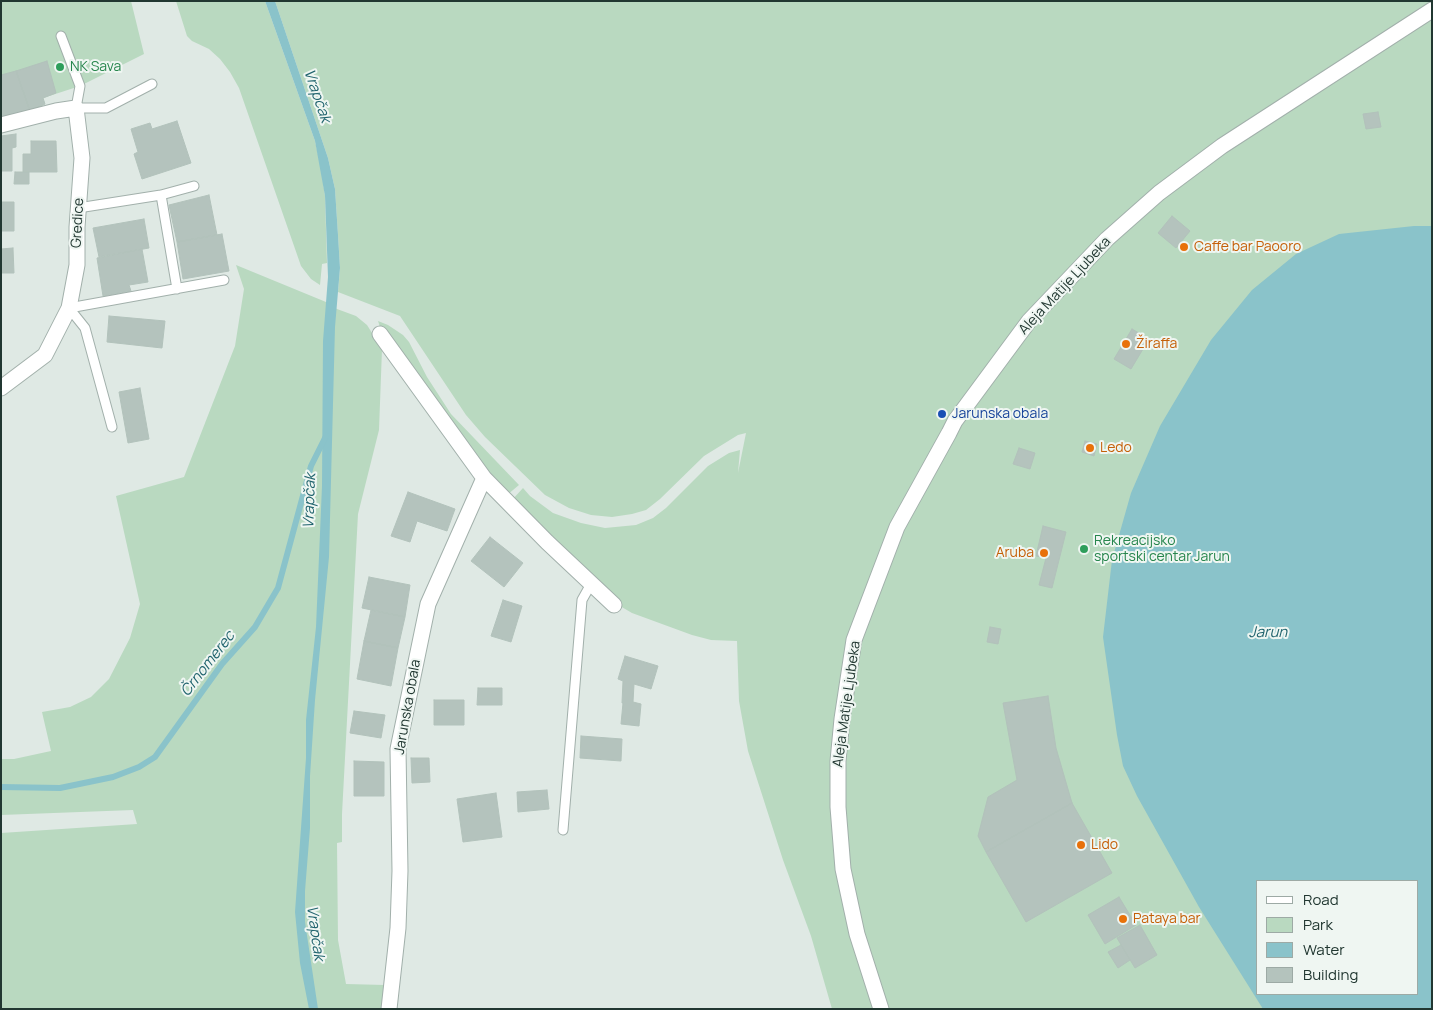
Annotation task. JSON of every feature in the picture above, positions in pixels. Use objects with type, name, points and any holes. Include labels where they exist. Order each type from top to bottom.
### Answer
[{"type":"street","name":"Aleja Matije Ljubeka","points":[[881,1009],[857,934],[843,869],[838,807],[838,761],[842,719],[854,640],[897,527],[955,421],[1030,321],[1107,239],[1158,193],[1222,146],[1432,10]]},
{"type":"street","points":[[1,125],[76,108]]},
{"type":"street","name":"Gredice","points":[[1,388],[45,355],[68,308],[77,265],[78,208],[82,158],[76,108]]},
{"type":"street","points":[[380,334],[484,478],[547,542],[614,605]]},
{"type":"street","name":"Jarunska obala","points":[[389,1009],[398,928],[400,871],[398,749],[428,604],[484,478]]},
{"type":"lane","points":[[61,36],[80,86],[76,108],[106,108],[152,84]]},
{"type":"lane","points":[[78,208],[161,195],[194,186]]},
{"type":"lane","points":[[161,195],[177,288]]},
{"type":"lane","points":[[112,427],[85,328],[68,308],[224,280]]},
{"type":"lane","points":[[563,830],[582,600],[591,584]]},
{"type":"green space","name":"NK Sava","points":[[1,1],[131,1],[144,54],[80,86],[43,98],[45,104],[30,111],[1,120]]},
{"type":"green space","points":[[176,1],[265,1],[315,141],[321,168],[325,196],[327,263],[322,264],[320,285],[311,279],[301,266],[239,88],[220,59],[209,49],[192,41],[187,36]]},
{"type":"green space","name":"Rekreacijsko sportski centar Jarun","points":[[275,1],[1432,1],[1432,1009],[832,1009],[811,936],[783,860],[748,751],[739,701],[737,641],[711,640],[692,635],[632,613],[620,606],[512,500],[523,488],[530,496],[553,513],[581,523],[605,528],[636,525],[653,518],[666,508],[708,466],[729,453],[740,450],[738,473],[746,433],[738,435],[704,456],[646,510],[612,517],[591,515],[569,508],[545,495],[485,437],[466,415],[400,316],[338,292],[340,268],[335,189],[328,158]]},
{"type":"green space","points":[[236,265],[356,316],[367,325],[382,349],[379,430],[358,514],[342,842],[337,843],[338,940],[346,984],[385,985],[382,1009],[1,1009],[1,833],[137,824],[133,810],[1,815],[1,759],[14,759],[51,751],[42,712],[70,707],[91,697],[109,679],[130,638],[140,604],[116,496],[184,477],[235,346],[244,289]]},
{"type":"green space","points":[[378,321],[403,335],[451,414],[519,485],[507,495],[381,330]]},
{"type":"water","points":[[265,1],[275,1],[328,158],[335,189],[340,268],[335,327],[329,557],[315,700],[310,776],[310,828],[305,891],[305,922],[318,1009],[309,1009],[300,963],[295,912],[306,758],[306,720],[316,627],[322,486],[323,341],[328,277],[325,196],[315,141]]},
{"type":"water","name":"Jarun","points":[[1414,226],[1432,226],[1432,1009],[1263,1009],[1199,907],[1137,796],[1123,766],[1117,735],[1103,637],[1112,560],[1131,493],[1160,426],[1211,340],[1252,290],[1296,254],[1339,234]]},
{"type":"building","points":[[47,61],[56,93],[43,98],[45,104],[30,111],[16,71]]},
{"type":"building","points":[[16,71],[30,111],[1,120],[1,75]]},
{"type":"building","points":[[1378,112],[1381,127],[1366,129],[1363,114]]},
{"type":"building","points":[[177,121],[191,163],[142,179],[134,154],[138,152],[131,129],[150,123],[152,129]]},
{"type":"building","points":[[16,134],[16,147],[12,148],[12,171],[1,171],[1,136]]},
{"type":"building","points":[[31,141],[56,141],[57,172],[23,172],[23,154],[31,154]]},
{"type":"building","points":[[15,172],[29,172],[29,184],[14,184]]},
{"type":"building","points":[[209,195],[217,235],[177,242],[169,205]]},
{"type":"building","points":[[1,202],[14,202],[14,231],[1,231]]},
{"type":"building","points":[[1172,216],[1190,231],[1176,248],[1158,233]]},
{"type":"building","points":[[144,219],[149,248],[99,257],[93,228]]},
{"type":"building","points":[[222,234],[229,271],[183,279],[177,242]]},
{"type":"building","points":[[13,248],[14,273],[1,273],[1,249]]},
{"type":"building","points":[[142,249],[148,282],[129,285],[131,291],[103,296],[97,258]]},
{"type":"building","points":[[109,316],[165,321],[162,348],[107,342]]},
{"type":"building","points":[[1132,329],[1149,339],[1131,369],[1114,359]]},
{"type":"building","points":[[140,388],[149,439],[128,443],[119,392]]},
{"type":"building","points":[[1085,441],[1097,444],[1094,456],[1082,452]]},
{"type":"building","points":[[1019,448],[1035,453],[1030,469],[1013,464]]},
{"type":"building","points":[[408,492],[455,509],[447,531],[417,521],[410,542],[391,536]]},
{"type":"building","points":[[1043,526],[1066,532],[1052,588],[1039,585],[1046,558],[1036,556]]},
{"type":"building","points":[[490,537],[523,563],[504,587],[471,561]]},
{"type":"building","points":[[369,577],[410,585],[405,617],[362,608]]},
{"type":"building","points":[[503,600],[522,606],[511,642],[491,636]]},
{"type":"building","points":[[371,610],[405,617],[398,648],[364,641]]},
{"type":"building","points":[[990,627],[1001,629],[998,644],[987,642]]},
{"type":"building","points":[[364,641],[398,648],[391,686],[357,679]]},
{"type":"building","points":[[625,656],[658,666],[651,689],[634,684],[633,702],[641,704],[639,726],[621,724],[623,681],[618,679]]},
{"type":"building","points":[[478,688],[502,688],[502,705],[477,705]]},
{"type":"building","points":[[1048,696],[1056,748],[1072,803],[986,852],[978,836],[988,797],[1017,780],[1003,703]]},
{"type":"building","points":[[434,700],[464,700],[464,725],[434,725]]},
{"type":"building","points":[[354,711],[385,715],[381,738],[350,733]]},
{"type":"building","points":[[581,736],[622,739],[621,761],[580,758]]},
{"type":"building","points":[[411,758],[429,758],[430,782],[412,783]]},
{"type":"building","points":[[354,761],[384,762],[384,796],[354,796]]},
{"type":"building","points":[[547,790],[549,809],[518,812],[517,792]]},
{"type":"building","points":[[496,793],[502,837],[463,842],[457,799]]},
{"type":"building","points":[[1072,803],[1112,873],[1026,922],[986,852]]},
{"type":"building","points":[[1119,897],[1136,925],[1105,944],[1088,915]]},
{"type":"building","points":[[1140,925],[1157,955],[1135,968],[1117,938]]},
{"type":"building","points":[[1121,945],[1130,960],[1118,968],[1108,952]]},
{"type":"waterway","name":"Črnomerec","points":[[1,787],[60,788],[113,777],[139,767],[155,757],[222,664],[255,627],[278,588],[311,466],[326,436]]},
{"type":"place","name":"NK Sava","points":[[60,67]]},
{"type":"place","name":"Caffe bar Paooro","points":[[1184,247]]},
{"type":"place","name":"Žiraffa","points":[[1126,344]]},
{"type":"place","name":"Jarunska obala","points":[[942,414]]},
{"type":"place","name":"Ledo","points":[[1090,448]]},
{"type":"place","name":"Rekreacijsko sportski centar Jarun","points":[[1084,549]]},
{"type":"place","name":"Aruba","points":[[1044,553]]},
{"type":"place","name":"Lido","points":[[1081,845]]},
{"type":"place","name":"Pataya bar","points":[[1123,919]]},
{"type":"water label","name":"Vrapčak","points":[[317,96]]},
{"type":"water label","name":"Vrapčak","points":[[310,501]]},
{"type":"water label","name":"Vrapčak","points":[[315,933]]}]
